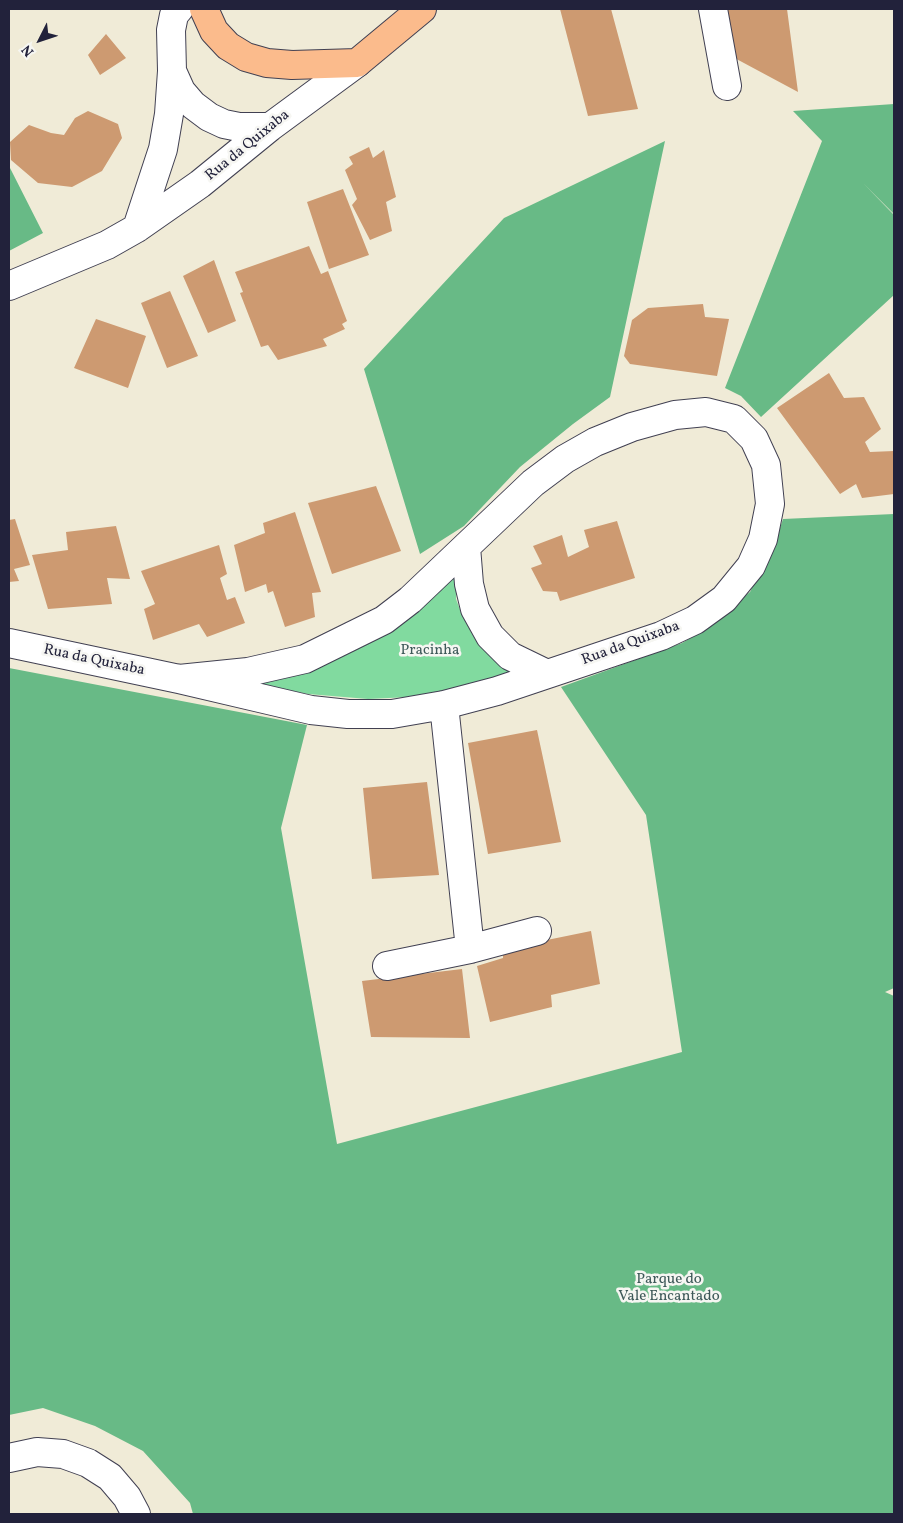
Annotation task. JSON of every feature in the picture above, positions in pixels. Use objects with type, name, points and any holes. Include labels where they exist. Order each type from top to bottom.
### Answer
[{"type":"main road","points":[[204,9],[214,31],[228,46],[246,57],[267,63],[292,65],[357,63],[415,12]]},
{"type":"street","points":[[137,228],[164,149],[172,71],[171,30],[174,15],[179,9]]},
{"type":"street","points":[[714,9],[727,86]]},
{"type":"street","name":"Rua da Quixaba","points":[[9,286],[107,245],[137,228],[200,184],[270,127],[357,63]]},
{"type":"street","points":[[172,71],[181,91],[193,106],[209,116],[224,124],[240,127],[270,127]]},
{"type":"street","name":"Rua da Quixaba","points":[[9,643],[179,679],[311,710],[348,714],[392,714],[444,705],[497,691],[545,673],[661,636],[695,620],[724,600],[751,566],[763,539],[770,504],[766,465],[754,439],[734,419],[706,412],[675,415],[632,427],[595,442],[565,460],[533,483],[410,600],[384,620],[305,659],[248,672],[179,679]]},
{"type":"street","points":[[466,547],[469,584],[475,609],[490,636],[510,656],[545,673]]},
{"type":"street","points":[[444,705],[470,949]]},
{"type":"street","points":[[387,966],[470,949],[537,931]]},
{"type":"street","points":[[9,1458],[37,1452],[63,1454],[88,1462],[110,1477],[127,1497],[136,1514]]},
{"type":"green space","points":[[894,104],[894,214],[863,183],[894,215],[894,295],[761,417],[741,396],[725,388],[822,141],[793,111]]},
{"type":"green space","points":[[665,141],[610,397],[520,467],[464,526],[420,554],[364,369],[504,218]]},
{"type":"green space","points":[[9,166],[43,233],[9,251]]},
{"type":"green space","name":"Parque do Vale Encantado","points":[[894,514],[894,988],[885,992],[894,996],[894,1514],[193,1514],[190,1503],[143,1451],[95,1426],[43,1408],[9,1415],[9,668],[307,725],[281,828],[337,1144],[682,1052],[646,815],[561,687],[682,643],[699,633],[750,592],[783,519]]},
{"type":"green space","name":"Pracinha","points":[[458,573],[456,599],[475,639],[494,658],[516,674],[431,696],[368,699],[308,694],[246,682],[325,664],[362,646],[405,616]]},
{"type":"building","points":[[560,9],[611,9],[638,109],[588,116]]},
{"type":"building","points":[[721,9],[787,9],[798,92],[729,55]]},
{"type":"building","points":[[106,34],[126,58],[100,75],[88,55]]},
{"type":"building","points":[[88,111],[118,124],[122,138],[102,171],[72,187],[38,183],[11,160],[10,142],[29,125],[51,133],[64,135],[75,118]]},
{"type":"building","points":[[369,147],[373,158],[384,150],[396,197],[386,202],[392,231],[370,240],[352,205],[357,199],[345,170],[353,164],[349,157]]},
{"type":"building","points":[[343,189],[369,255],[329,269],[307,202]]},
{"type":"building","points":[[309,246],[321,274],[328,271],[347,321],[342,324],[345,329],[323,339],[327,346],[278,360],[268,345],[261,347],[240,293],[243,292],[235,272]]},
{"type":"building","points":[[214,260],[236,321],[208,333],[183,276]]},
{"type":"building","points":[[170,291],[198,356],[167,368],[141,303]]},
{"type":"building","points":[[703,304],[705,317],[729,319],[717,376],[630,364],[624,356],[632,320],[648,308]]},
{"type":"building","points":[[96,319],[146,336],[128,388],[74,368]]},
{"type":"building","points":[[829,373],[844,398],[864,397],[881,429],[865,442],[870,452],[894,451],[894,494],[862,498],[856,484],[840,494],[777,408]]},
{"type":"building","points":[[376,486],[401,551],[332,574],[308,503]]},
{"type":"building","points":[[295,512],[321,592],[312,593],[315,617],[285,627],[273,591],[268,593],[266,584],[245,592],[234,545],[265,533],[263,523]]},
{"type":"building","points":[[15,519],[30,565],[14,569],[19,581],[9,582],[9,520]]},
{"type":"building","points":[[617,521],[635,578],[560,601],[557,592],[543,591],[531,568],[542,564],[533,546],[562,535],[568,557],[589,547],[584,530]]},
{"type":"building","points":[[116,526],[130,579],[107,578],[112,604],[48,609],[32,555],[68,550],[66,532]]},
{"type":"building","points":[[219,545],[227,574],[220,578],[227,600],[235,597],[245,623],[207,637],[199,624],[153,640],[144,609],[155,604],[141,571]]},
{"type":"building","points":[[537,730],[561,842],[488,854],[468,743]]},
{"type":"building","points":[[427,782],[439,875],[372,879],[363,788]]},
{"type":"building","points":[[591,931],[600,984],[551,995],[552,1007],[490,1022],[477,966],[503,958],[503,949]]},
{"type":"building","points":[[462,969],[470,1038],[371,1037],[362,981]]}]
